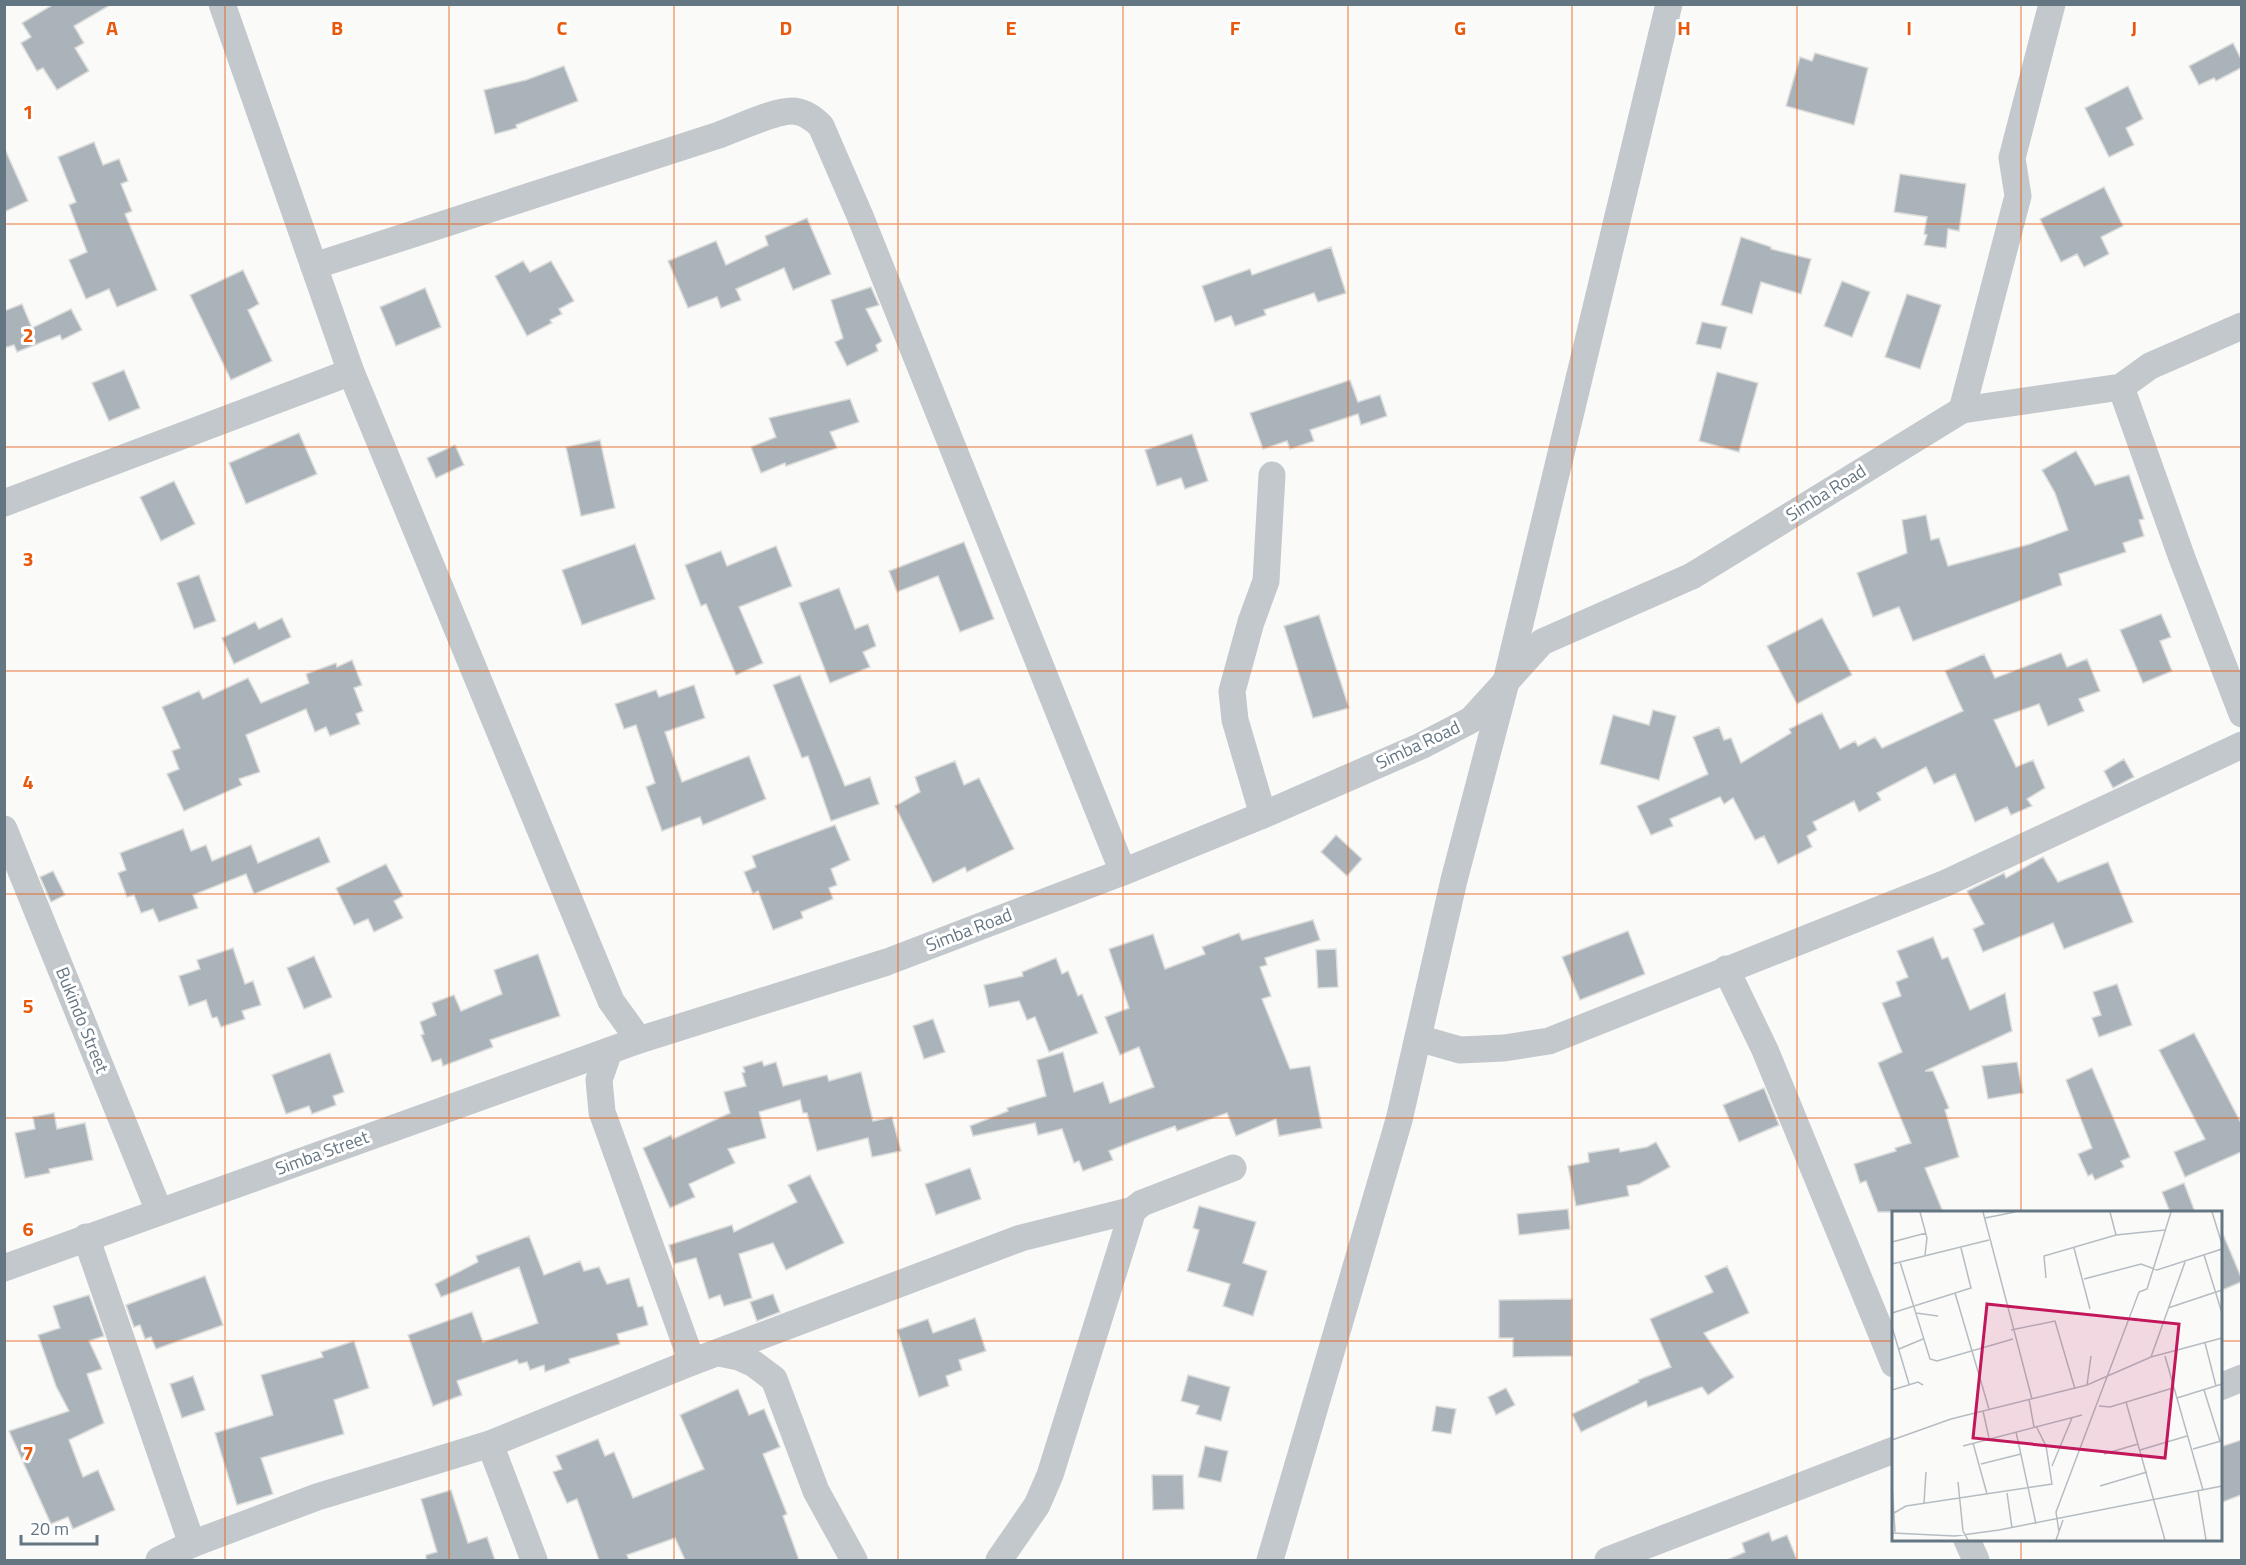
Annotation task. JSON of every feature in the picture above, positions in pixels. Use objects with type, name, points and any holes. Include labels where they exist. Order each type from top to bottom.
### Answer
[{"type":"street","points":[[222,4],[351,372],[611,1001],[639,1040]]},
{"type":"street","points":[[1270,1560],[1399,1120],[1454,880],[1506,682],[1669,4]]},
{"type":"street","points":[[1962,410],[2018,196],[2012,158],[2052,4]]},
{"type":"street","points":[[314,266],[719,135],[780,113],[791,111],[813,118],[821,126],[860,216],[1123,872]]},
{"type":"street","name":"Simba Road","points":[[639,1040],[887,962],[1123,872],[1421,746],[1471,720],[1542,642],[1692,576],[1962,410],[2121,387],[2150,366],[2241,326]]},
{"type":"street","points":[[4,503],[351,372]]},
{"type":"street","points":[[2121,387],[2241,714]]},
{"type":"street","points":[[1263,814],[1235,720],[1232,691],[1251,622],[1266,581],[1272,475]]},
{"type":"street","points":[[1418,1038],[1460,1050],[1504,1048],[1549,1041],[1946,883],[2241,745]]},
{"type":"street","name":"Bukindo Street","points":[[4,829],[159,1211]]},
{"type":"street","points":[[1726,969],[1765,1050],[1892,1362]]},
{"type":"street","name":"Simba Street","points":[[4,1268],[639,1040]]},
{"type":"street","points":[[609,1051],[599,1080],[602,1112],[692,1362]]},
{"type":"street","points":[[159,1560],[192,1544],[317,1497],[490,1444],[692,1362],[1021,1238],[1133,1210],[1142,1203],[1233,1168]]},
{"type":"street","points":[[999,1560],[1037,1504],[1050,1475],[1133,1210]]},
{"type":"street","points":[[86,1238],[192,1544]]},
{"type":"street","points":[[719,1353],[739,1357],[754,1364],[774,1379],[816,1491],[854,1560]]},
{"type":"street","points":[[2222,1386],[2241,1378]]},
{"type":"street","points":[[490,1444],[534,1560]]},
{"type":"street","points":[[1608,1560],[1892,1450]]},
{"type":"street","points":[[1968,1541],[1976,1560]]},
{"type":"building","points":[[54,4],[112,4],[74,26],[84,43],[75,48],[89,71],[57,90],[43,68],[37,71],[21,43],[31,37],[22,23]]},
{"type":"building","points":[[2233,43],[2241,59],[2241,68],[2216,81],[2214,78],[2199,85],[2189,66]]},
{"type":"building","points":[[1815,53],[1868,68],[1854,125],[1786,106],[1800,57],[1812,61]]},
{"type":"building","points":[[564,66],[578,101],[516,125],[517,128],[495,134],[484,90],[526,80]]},
{"type":"building","points":[[2128,86],[2143,119],[2126,128],[2134,145],[2109,157],[2085,108]]},
{"type":"building","points":[[94,142],[103,165],[119,159],[128,181],[121,184],[132,211],[125,214],[157,290],[117,307],[109,289],[86,299],[69,260],[87,252],[69,205],[76,202],[58,157]]},
{"type":"building","points":[[4,147],[28,201],[4,212]]},
{"type":"building","points":[[1900,174],[1966,184],[1959,231],[1948,229],[1946,248],[1924,245],[1927,235],[1924,234],[1927,217],[1894,212]]},
{"type":"building","points":[[2104,187],[2123,226],[2101,237],[2109,254],[2084,267],[2077,254],[2061,262],[2040,219]]},
{"type":"building","points":[[807,218],[831,274],[793,290],[784,268],[736,289],[741,300],[721,308],[717,297],[688,308],[668,261],[716,241],[726,265],[768,245],[765,236]]},
{"type":"building","points":[[1741,237],[1771,247],[1771,249],[1811,259],[1801,294],[1761,282],[1752,314],[1721,305]]},
{"type":"building","points":[[1331,247],[1346,293],[1318,302],[1314,293],[1264,310],[1266,315],[1235,326],[1231,316],[1215,322],[1202,286],[1250,269],[1252,275]]},
{"type":"building","points":[[523,261],[530,272],[551,261],[574,301],[559,309],[562,314],[550,320],[552,323],[527,336],[495,276]]},
{"type":"building","points":[[243,270],[259,304],[248,310],[272,361],[231,380],[190,295]]},
{"type":"building","points":[[1842,281],[1870,292],[1852,337],[1824,326]]},
{"type":"building","points":[[871,287],[879,305],[866,309],[882,341],[876,345],[878,351],[847,366],[835,342],[843,338],[831,300]]},
{"type":"building","points":[[425,288],[441,327],[396,346],[380,307]]},
{"type":"building","points":[[1907,294],[1941,305],[1920,369],[1885,357]]},
{"type":"building","points":[[22,304],[32,328],[71,309],[82,330],[62,340],[60,335],[17,352],[14,345],[4,348],[4,311]]},
{"type":"building","points":[[1702,322],[1727,327],[1721,349],[1696,344]]},
{"type":"building","points":[[124,370],[140,408],[109,421],[92,383]]},
{"type":"building","points":[[1717,372],[1758,383],[1739,452],[1699,441]]},
{"type":"building","points":[[1350,380],[1358,402],[1380,395],[1387,416],[1361,425],[1358,414],[1310,430],[1314,441],[1290,449],[1287,441],[1263,449],[1250,413]]},
{"type":"building","points":[[850,399],[859,422],[830,432],[837,448],[786,466],[785,463],[761,473],[751,447],[776,437],[769,418]]},
{"type":"building","points":[[299,433],[317,474],[246,504],[229,463]]},
{"type":"building","points":[[1192,434],[1208,481],[1185,489],[1181,478],[1157,486],[1145,450]]},
{"type":"building","points":[[600,440],[615,508],[581,516],[566,447]]},
{"type":"building","points":[[455,445],[464,465],[436,478],[427,458]]},
{"type":"building","points":[[2076,451],[2095,485],[2129,475],[2144,519],[2139,520],[2144,536],[2123,543],[2126,552],[2059,574],[2062,585],[1913,641],[1899,607],[1873,617],[1857,573],[1907,553],[1902,520],[1926,515],[1931,540],[1939,538],[1948,566],[2030,544],[2068,530],[2055,493],[2042,470]]},
{"type":"building","points":[[174,481],[195,524],[161,541],[140,497]]},
{"type":"building","points":[[964,542],[994,619],[960,632],[938,576],[897,592],[889,571]]},
{"type":"building","points":[[635,544],[655,599],[582,625],[562,570]]},
{"type":"building","points":[[776,546],[792,586],[739,607],[763,663],[736,675],[706,604],[701,606],[685,565],[721,551],[727,566]]},
{"type":"building","points":[[199,575],[216,621],[194,629],[177,583]]},
{"type":"building","points":[[839,588],[855,629],[868,624],[876,646],[863,652],[870,667],[830,683],[799,603]]},
{"type":"building","points":[[2161,614],[2171,637],[2160,641],[2172,671],[2143,683],[2120,630]]},
{"type":"building","points":[[1319,615],[1349,708],[1313,718],[1284,626]]},
{"type":"building","points":[[282,618],[291,637],[234,664],[222,638],[255,622],[259,629]]},
{"type":"building","points":[[1822,618],[1852,675],[1797,704],[1767,646]]},
{"type":"building","points":[[2061,653],[2067,667],[2087,659],[2100,691],[2079,699],[2084,711],[2048,726],[2039,704],[1994,720],[2016,767],[2033,760],[2045,788],[2027,799],[2032,806],[2011,815],[2007,807],[1975,822],[1955,774],[1934,784],[1926,767],[1877,793],[1881,800],[1859,812],[1854,801],[1813,822],[1817,830],[1807,836],[1812,847],[1778,864],[1764,836],[1755,840],[1733,798],[1724,804],[1720,797],[1670,819],[1673,826],[1651,835],[1637,806],[1708,774],[1693,737],[1719,727],[1724,740],[1731,738],[1741,763],[1791,733],[1789,729],[1822,713],[1840,749],[1855,741],[1858,746],[1875,737],[1882,748],[1963,711],[1945,671],[1984,654],[1995,678]]},
{"type":"building","points":[[352,660],[362,685],[354,688],[363,711],[356,714],[360,724],[330,736],[326,727],[315,732],[306,709],[246,735],[260,772],[239,779],[242,785],[184,811],[167,774],[179,769],[172,751],[180,748],[162,707],[199,691],[203,699],[248,678],[261,703],[309,683],[306,674],[336,663],[337,667]]},
{"type":"building","points":[[800,675],[845,786],[870,777],[879,804],[831,821],[808,756],[802,758],[773,685]]},
{"type":"building","points":[[694,685],[705,718],[665,732],[682,782],[749,756],[766,799],[703,825],[700,817],[662,831],[646,787],[655,783],[636,725],[624,729],[615,704],[656,690],[659,697]]},
{"type":"building","points":[[1653,710],[1676,716],[1659,780],[1600,764],[1613,715],[1649,725]]},
{"type":"building","points":[[2124,759],[2134,777],[2113,788],[2104,771]]},
{"type":"building","points":[[955,761],[964,785],[979,778],[1014,849],[967,872],[965,867],[933,883],[895,806],[920,792],[915,777]]},
{"type":"building","points":[[835,825],[850,860],[831,869],[837,885],[829,888],[833,899],[801,912],[803,918],[773,930],[758,891],[753,894],[744,872],[756,867],[752,856]]},
{"type":"building","points":[[183,829],[191,851],[206,845],[212,861],[251,845],[258,863],[319,837],[330,862],[254,894],[246,874],[193,895],[198,908],[159,922],[153,909],[141,913],[134,895],[127,897],[118,873],[126,870],[120,853]]},
{"type":"building","points":[[1336,835],[1362,859],[1347,876],[1321,852]]},
{"type":"building","points":[[2043,857],[2058,882],[2108,862],[2133,922],[2064,949],[2053,923],[1983,952],[1973,929],[1984,924],[1967,891],[2004,873],[2006,878]]},
{"type":"building","points":[[386,864],[403,896],[394,901],[403,918],[374,932],[368,919],[354,925],[336,888]]},
{"type":"building","points":[[53,871],[65,895],[51,902],[40,877]]},
{"type":"building","points":[[1313,920],[1320,940],[1265,958],[1267,965],[1260,967],[1271,996],[1262,999],[1290,1069],[1310,1066],[1322,1128],[1279,1136],[1276,1119],[1236,1136],[1227,1113],[1177,1131],[1175,1126],[1109,1151],[1113,1160],[1083,1171],[1079,1161],[1074,1163],[1062,1129],[1038,1135],[1035,1123],[973,1136],[970,1126],[1008,1111],[1007,1108],[1046,1096],[1037,1060],[1063,1052],[1074,1092],[1103,1082],[1110,1103],[1154,1087],[1139,1047],[1120,1055],[1105,1017],[1129,1008],[1109,949],[1153,934],[1165,969],[1205,954],[1202,947],[1239,933],[1242,940]]},
{"type":"building","points":[[1628,931],[1645,974],[1580,1000],[1562,957]]},
{"type":"building","points":[[1933,937],[1942,959],[1948,957],[1970,1010],[2005,993],[2012,1031],[1925,1071],[1933,1071],[1949,1108],[1945,1110],[1959,1157],[1925,1168],[1943,1211],[1878,1212],[1866,1181],[1860,1183],[1854,1164],[1896,1151],[1895,1148],[1911,1143],[1878,1063],[1902,1052],[1882,1003],[1901,996],[1896,982],[1908,977],[1897,951]]},
{"type":"building","points":[[233,948],[245,984],[253,981],[261,1005],[242,1011],[245,1019],[221,1027],[217,1017],[212,1018],[206,1000],[189,1006],[179,976],[200,969],[197,960]]},
{"type":"building","points":[[1336,949],[1338,987],[1318,988],[1316,950]]},
{"type":"building","points":[[538,954],[560,1016],[490,1040],[493,1047],[443,1066],[441,1059],[432,1062],[421,1035],[424,1034],[420,1022],[436,1015],[432,1003],[454,995],[461,1011],[502,994],[494,970]]},
{"type":"building","points":[[314,956],[332,997],[304,1009],[287,968]]},
{"type":"building","points":[[1056,958],[1062,974],[1068,971],[1078,996],[1082,994],[1098,1033],[1049,1052],[1035,1017],[1027,1020],[1019,1001],[989,1007],[984,985],[1023,976],[1022,972]]},
{"type":"building","points":[[2117,984],[2132,1025],[2099,1037],[2092,1018],[2101,1015],[2093,992]]},
{"type":"building","points":[[933,1019],[945,1052],[924,1059],[913,1026]]},
{"type":"building","points":[[2194,1033],[2241,1123],[2241,1152],[2185,1177],[2174,1152],[2205,1139],[2159,1050]]},
{"type":"building","points":[[330,1053],[344,1092],[333,1096],[336,1105],[312,1114],[309,1106],[286,1114],[272,1075]]},
{"type":"building","points":[[762,1061],[764,1066],[776,1062],[783,1086],[827,1075],[829,1081],[861,1072],[873,1121],[892,1117],[901,1151],[872,1157],[868,1138],[817,1151],[807,1113],[803,1113],[800,1100],[759,1112],[766,1138],[728,1149],[735,1163],[689,1184],[695,1197],[670,1208],[643,1148],[671,1135],[673,1139],[730,1113],[724,1092],[746,1086],[742,1073],[745,1072],[743,1067]]},
{"type":"building","points":[[2017,1062],[2023,1093],[1988,1099],[1982,1066]]},
{"type":"building","points":[[2092,1068],[2130,1157],[2121,1161],[2124,1167],[2095,1180],[2092,1174],[2088,1176],[2078,1154],[2092,1148],[2066,1080]]},
{"type":"building","points":[[1764,1088],[1779,1125],[1739,1142],[1723,1105]]},
{"type":"building","points":[[54,1113],[57,1129],[85,1123],[93,1160],[49,1169],[50,1173],[25,1178],[15,1133],[35,1129],[33,1117]]},
{"type":"building","points":[[1656,1142],[1670,1167],[1639,1184],[1627,1186],[1629,1196],[1576,1206],[1568,1166],[1589,1162],[1588,1153],[1619,1148],[1620,1152],[1647,1147]]},
{"type":"building","points":[[970,1168],[981,1199],[936,1215],[925,1184]]},
{"type":"building","points":[[810,1175],[844,1243],[786,1270],[773,1243],[739,1254],[752,1298],[724,1306],[720,1295],[709,1299],[696,1258],[674,1264],[669,1245],[732,1225],[734,1232],[797,1202],[788,1185]]},
{"type":"building","points":[[2184,1183],[2195,1211],[2170,1211],[2162,1192]]},
{"type":"building","points":[[1199,1206],[1256,1222],[1243,1263],[1267,1271],[1253,1316],[1223,1306],[1230,1284],[1187,1271],[1199,1230],[1193,1228]]},
{"type":"building","points":[[1568,1209],[1570,1229],[1519,1235],[1517,1214]]},
{"type":"building","points":[[2222,1232],[2241,1277],[2241,1282],[2222,1290]]},
{"type":"building","points":[[529,1236],[544,1275],[580,1261],[584,1271],[599,1267],[607,1284],[629,1278],[638,1307],[643,1306],[648,1325],[617,1334],[620,1344],[569,1359],[570,1363],[545,1372],[544,1365],[530,1370],[527,1362],[519,1364],[517,1360],[457,1381],[462,1395],[433,1406],[408,1335],[472,1312],[483,1342],[538,1323],[519,1267],[441,1297],[435,1284],[478,1262],[476,1256]]},
{"type":"building","points":[[1727,1266],[1749,1313],[1704,1333],[1734,1377],[1708,1395],[1702,1387],[1648,1407],[1646,1401],[1581,1432],[1572,1414],[1639,1382],[1638,1380],[1671,1367],[1650,1319],[1713,1292],[1705,1276]]},
{"type":"building","points":[[205,1276],[223,1325],[156,1349],[151,1337],[145,1339],[140,1325],[134,1327],[126,1305]]},
{"type":"building","points":[[773,1294],[780,1312],[757,1321],[750,1302]]},
{"type":"building","points":[[89,1295],[104,1336],[89,1341],[102,1369],[87,1374],[104,1423],[69,1440],[83,1477],[98,1470],[115,1510],[73,1529],[68,1517],[51,1524],[9,1431],[69,1411],[56,1386],[38,1335],[60,1328],[53,1306]]},
{"type":"building","points":[[1572,1299],[1572,1356],[1513,1357],[1513,1338],[1499,1338],[1499,1300]]},
{"type":"building","points":[[975,1318],[986,1351],[959,1360],[962,1370],[946,1376],[949,1386],[919,1397],[897,1330],[928,1319],[933,1333]]},
{"type":"building","points":[[354,1341],[369,1388],[334,1400],[344,1434],[261,1458],[273,1494],[237,1505],[215,1433],[273,1415],[261,1375],[323,1357],[321,1352]]},
{"type":"building","points":[[1188,1375],[1230,1387],[1221,1421],[1196,1414],[1199,1406],[1181,1401]]},
{"type":"building","points":[[193,1376],[205,1410],[182,1418],[170,1384]]},
{"type":"building","points":[[1506,1388],[1515,1405],[1496,1415],[1488,1397]]},
{"type":"building","points":[[738,1389],[749,1415],[764,1409],[780,1447],[763,1454],[787,1514],[783,1516],[799,1560],[685,1560],[675,1538],[627,1555],[629,1560],[599,1560],[577,1499],[567,1503],[553,1472],[562,1469],[556,1456],[598,1439],[605,1456],[614,1452],[633,1498],[704,1469],[680,1415]]},
{"type":"building","points":[[1436,1406],[1456,1409],[1451,1434],[1432,1431]]},
{"type":"building","points":[[2241,1440],[2241,1495],[2222,1502],[2222,1446]]},
{"type":"building","points":[[1205,1446],[1228,1451],[1221,1482],[1198,1477]]},
{"type":"building","points":[[1152,1475],[1183,1475],[1184,1509],[1153,1510]]},
{"type":"building","points":[[451,1490],[468,1543],[487,1537],[495,1560],[426,1560],[426,1555],[437,1552],[421,1499]]},
{"type":"building","points":[[1769,1532],[1772,1541],[1787,1535],[1797,1560],[1727,1560],[1745,1552],[1742,1543]]}]
